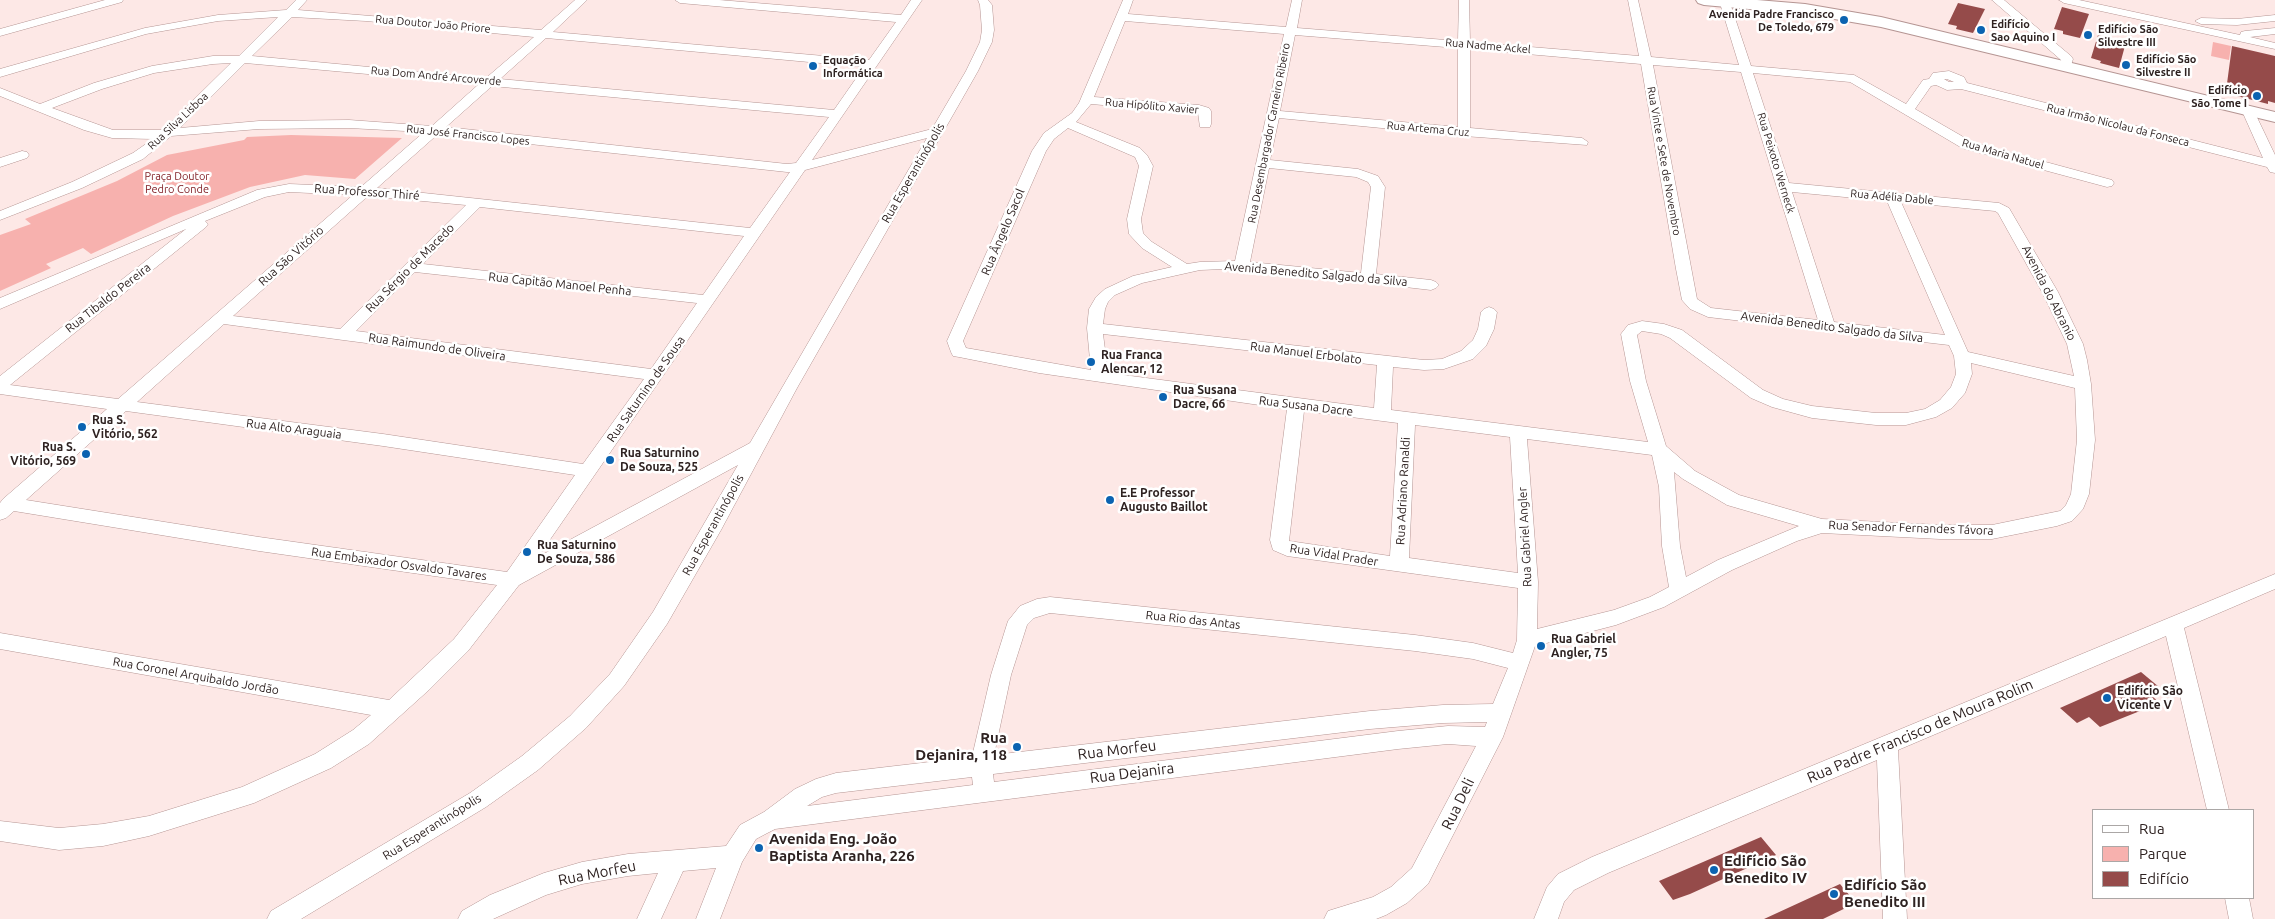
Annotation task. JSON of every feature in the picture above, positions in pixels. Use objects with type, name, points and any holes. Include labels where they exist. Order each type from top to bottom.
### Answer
[{"type":"street","points":[[0,33],[44,18],[118,0]]},
{"type":"street","name":"Rua Silva Lisboa","points":[[0,216],[138,156],[167,133],[302,0]]},
{"type":"street","name":"Rua São Vitório","points":[[5,509],[582,0]]},
{"type":"street","points":[[680,0],[904,19]]},
{"type":"street","name":"Rua Saturnino de Sousa","points":[[0,831],[59,839],[94,836],[149,826],[200,812],[246,796],[323,761],[361,737],[393,710],[461,645],[512,580],[918,0]]},
{"type":"street","name":"Rua Esperantinópolis","points":[[279,919],[478,800],[530,763],[578,722],[617,680],[660,618],[714,525],[757,446],[938,131],[986,42],[988,17],[983,0]]},
{"type":"street","name":"Rua Ângelo Sacol","points":[[956,349],[955,341],[1039,151],[1049,136],[1081,111],[1128,0]]},
{"type":"street","name":"Rua Desembargador Carneiro Ribeiro","points":[[1242,265],[1297,0]]},
{"type":"street","points":[[1464,0],[1464,132]]},
{"type":"street","name":"Rua Vinte e Sete de Novembro","points":[[1632,0],[1646,60],[1673,216],[1690,300],[1700,310],[1708,312]]},
{"type":"street","points":[[1704,0],[1805,10],[1868,20],[2275,117]]},
{"type":"street","points":[[1997,0],[2067,59],[2066,66]]},
{"type":"street","points":[[2064,0],[2275,46]]},
{"type":"street","name":"Rua Peixoto Werneck","points":[[1724,1],[1828,326]]},
{"type":"street","name":"Rua Doutor João Priore","points":[[0,73],[60,54],[146,31],[218,18],[289,13],[327,14],[873,64]]},
{"type":"street","name":"Rua Nadme Ackel","points":[[1121,17],[1838,75],[1854,80]]},
{"type":"street","points":[[2156,19],[2237,22],[2275,18]]},
{"type":"street","points":[[2227,35],[2275,31]]},
{"type":"street","name":"Rua Dom André Arcoverde","points":[[40,108],[98,86],[152,70],[213,60],[243,58],[839,114]]},
{"type":"street","name":"Rua Maria Natuel","points":[[1854,80],[1955,140],[1975,148],[2107,183]]},
{"type":"street","name":"Rua Irmão Nicolau da Fonseca","points":[[1906,111],[1927,83],[1936,81],[1951,87],[1961,85],[2274,166]]},
{"type":"street","name":"Rua José Francisco Lopes","points":[[0,92],[89,127],[112,134],[143,135],[211,128],[349,124],[435,130],[754,166],[800,167],[938,131]]},
{"type":"street","name":"Rua Hipólito Xavier","points":[[1086,100],[1200,109],[1205,111],[1205,124]]},
{"type":"street","points":[[2248,111],[2274,166]]},
{"type":"street","name":"Rua Artema Cruz","points":[[1274,114],[1582,142]]},
{"type":"street","points":[[1066,123],[1135,151],[1140,155],[1146,166],[1134,219],[1136,234],[1147,245],[1184,269]]},
{"type":"street","points":[[0,163],[22,155]]},
{"type":"street","points":[[1264,163],[1358,173],[1373,179],[1378,188],[1368,278]]},
{"type":"street","name":"Rua Adélia Dable","points":[[1783,187],[2002,208]]},
{"type":"street","name":"Rua Professor Thiré","points":[[0,304],[215,212],[262,194],[289,188],[365,191],[477,202],[754,234]]},
{"type":"street","points":[[1679,590],[1671,546],[1668,487],[1660,450],[1638,381],[1629,342],[1629,334],[1634,328],[1653,326],[1676,334],[1757,394],[1778,403],[1812,412],[1840,417],[1876,419],[1906,418],[1930,413],[1946,404],[1959,389],[1964,374],[1959,349],[1892,197]]},
{"type":"street","name":"Rua Sérgio de Macedo","points":[[343,335],[477,202]]},
{"type":"street","name":"Avenida do Abranio","points":[[2002,208],[2029,254],[2075,344],[2083,384]]},
{"type":"street","name":"Rua Tibaldo Pereira","points":[[0,384],[215,212]]},
{"type":"street","name":"Avenida Benedito Salgado da Silva","points":[[1100,378],[1095,328],[1097,309],[1101,300],[1110,292],[1138,279],[1200,266],[1242,265],[1431,285]]},
{"type":"street","name":"Rua Capitão Manoel Penha","points":[[411,267],[709,300]]},
{"type":"street","name":"Rua Manuel Erbolato","points":[[1095,328],[1424,365],[1437,364],[1468,355],[1480,342],[1486,329],[1489,312]]},
{"type":"street","name":"Avenida Benedito Salgado da Silva","points":[[1708,312],[1828,326],[1959,349]]},
{"type":"street","name":"Rua Raimundo de Oliveira","points":[[220,319],[655,376]]},
{"type":"street","name":"Rua Susana Dacre","points":[[956,349],[964,354],[1001,362],[1100,378],[1660,450]]},
{"type":"street","points":[[1959,349],[2083,384]]},
{"type":"street","points":[[1382,415],[1385,362]]},
{"type":"street","name":"Rua Senador Fernandes Távora","points":[[1660,450],[1689,476],[1734,500],[1822,526],[1977,532],[2024,528],[2066,516],[2074,509],[2080,494],[2086,440],[2083,384]]},
{"type":"street","name":"Rua Alto Araguaia","points":[[0,389],[383,440],[588,471]]},
{"type":"street","name":"Rua Vidal Prader","points":[[1296,404],[1279,540],[1280,545],[1294,550],[1528,582]]},
{"type":"street","name":"Rua Adriano Ranaldi","points":[[1399,564],[1407,418]]},
{"type":"street","name":"Rua Gabriel Angler","points":[[1518,433],[1528,582],[1527,640]]},
{"type":"street","points":[[512,580],[757,446]]},
{"type":"street","name":"Rua Embaixador Osvaldo Tavares","points":[[5,509],[512,580]]},
{"type":"street","name":"Rua Senador Fernandes Távora","points":[[1527,640],[1616,617],[1657,602],[1725,565],[1790,536],[1822,526]]},
{"type":"street","name":"Rua Padre Francisco de Moura Rolim","points":[[1546,919],[1555,895],[1566,882],[1600,865],[2275,581]]},
{"type":"street","name":"Rua Rio das Antas","points":[[981,766],[1001,675],[1018,621],[1027,612],[1050,605],[1415,643],[1482,653],[1520,664]]},
{"type":"street","points":[[2173,624],[2218,809]]},
{"type":"street","name":"Rua Deli","points":[[1336,919],[1378,907],[1399,895],[1420,876],[1492,737],[1520,664],[1527,640]]},
{"type":"street","name":"Rua Coronel Arquibaldo Jordão","points":[[0,641],[393,710]]},
{"type":"street","name":"Rua Morfeu","points":[[470,919],[498,903],[544,884],[573,875],[628,865],[733,856],[748,832],[772,819],[803,796],[836,784],[1370,720],[1443,714],[1501,713]]},
{"type":"street","name":"Rua Dejanira","points":[[772,819],[800,818],[985,792],[1398,740],[1448,735],[1492,737]]},
{"type":"street","points":[[1887,744],[1895,919]]},
{"type":"street","points":[[981,766],[985,792]]},
{"type":"street","points":[[708,919],[733,856]]},
{"type":"street","points":[[649,919],[676,860]]},
{"type":"street","points":[[2237,899],[2241,919]]},
{"type":"green space","points":[[2213,42],[2231,46],[2229,60],[2211,56]]},
{"type":"green space","name":"Praça Doutor Pedro Conde","points":[[291,135],[402,138],[355,179],[305,175],[250,187],[173,216],[91,254],[83,248],[46,264],[51,268],[0,291],[0,235],[31,224],[25,219],[117,181],[167,155],[244,140],[247,137]]},
{"type":"building","points":[[1958,3],[1985,9],[1973,33],[1956,29],[1957,26],[1948,24]]},
{"type":"building","points":[[2062,7],[2089,14],[2080,38],[2063,34],[2063,31],[2054,29]]},
{"type":"building","points":[[2098,35],[2126,42],[2119,68],[2100,63],[2101,61],[2091,58]]},
{"type":"building","points":[[2232,46],[2275,56],[2275,103],[2268,101],[2268,104],[2237,96],[2237,94],[2226,91]]},
{"type":"building","name":"Edifício São Vicente V","points":[[2141,672],[2159,687],[2147,692],[2160,703],[2100,727],[2089,717],[2077,723],[2060,708]]},
{"type":"building","name":"Edifício São Benedito IV","points":[[1761,837],[1776,855],[1690,894],[1673,900],[1659,881]]},
{"type":"building","name":"Edifício São Benedito III","points":[[1840,884],[1856,903],[1823,919],[1764,919]]},
{"type":"place","name":"Avenida Padre Francisco De Toledo, 679","points":[[1844,20]]},
{"type":"place","name":"Edifício Sao Aquino I","points":[[1981,30]]},
{"type":"place","name":"Edifício São Silvestre III","points":[[2088,35]]},
{"type":"place","name":"Edifício São Silvestre II","points":[[2126,65]]},
{"type":"place","name":"Equação Informática","points":[[813,66]]},
{"type":"place","name":"Edifício São Tome I","points":[[2257,96]]},
{"type":"place","name":"Rua Franca Alencar, 12","points":[[1091,362]]},
{"type":"place","name":"Rua Susana Dacre, 66","points":[[1163,397]]},
{"type":"place","name":"Rua S. Vitório, 562","points":[[82,427]]},
{"type":"place","name":"Rua S. Vitório, 569","points":[[86,454]]},
{"type":"place","name":"Rua Saturnino De Souza, 525","points":[[610,460]]},
{"type":"place","name":"E.E Professor Augusto Baillot","points":[[1110,500]]},
{"type":"place","name":"Rua Saturnino De Souza, 586","points":[[527,552]]},
{"type":"place","name":"Rua Gabriel Angler, 75","points":[[1541,646]]},
{"type":"place","name":"Edifício São Vicente V","points":[[2107,698]]},
{"type":"place","name":"Rua Dejanira, 118","points":[[1017,747]]},
{"type":"place","name":"Avenida Eng. João Baptista Aranha, 226","points":[[759,848]]},
{"type":"place","name":"Edifício São Benedito IV","points":[[1714,870]]},
{"type":"place","name":"Edifício São Benedito III","points":[[1834,894]]}]
